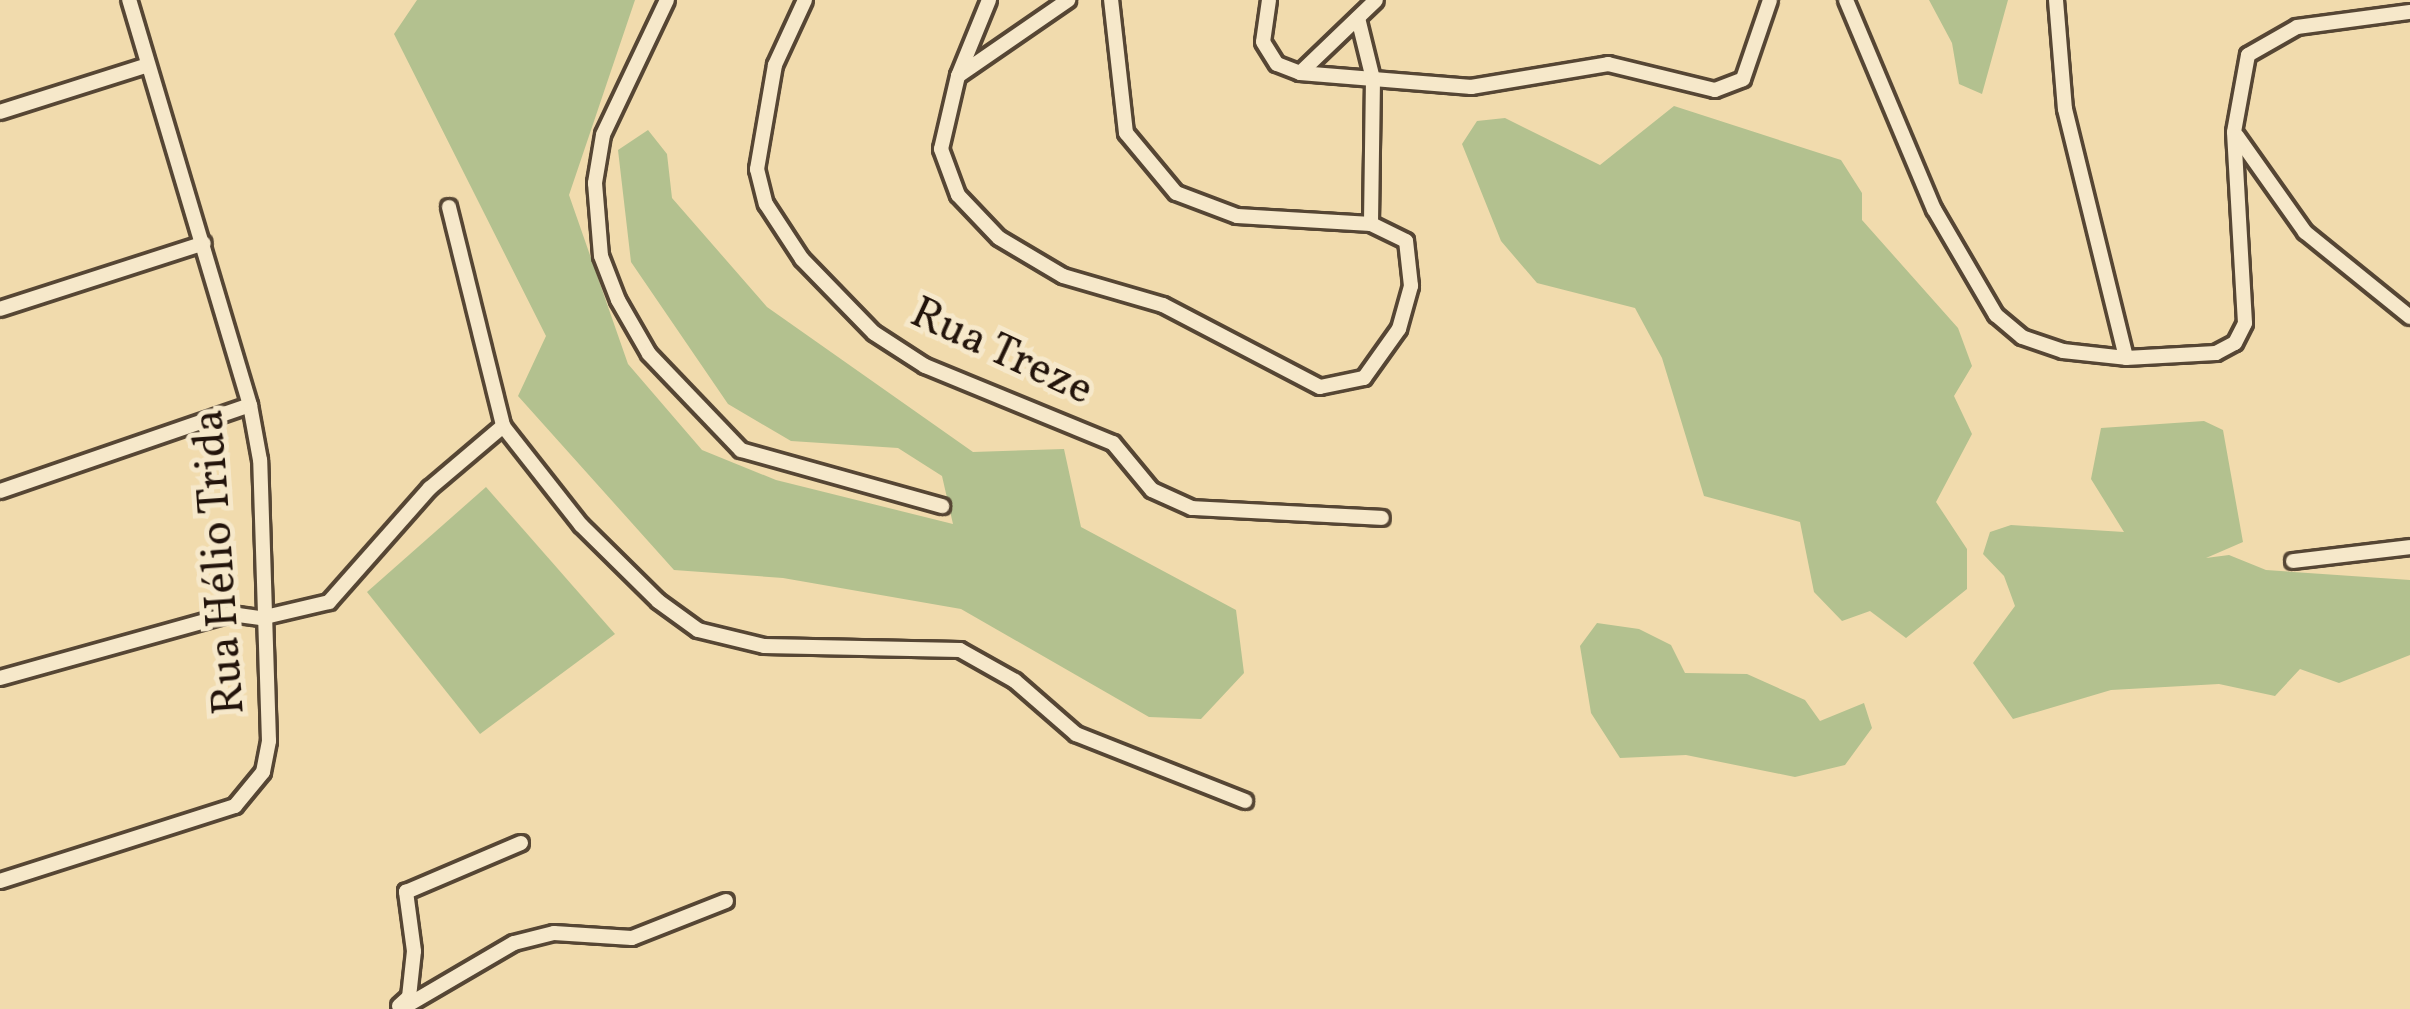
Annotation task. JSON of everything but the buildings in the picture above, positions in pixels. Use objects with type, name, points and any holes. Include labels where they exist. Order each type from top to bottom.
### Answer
[{"type":"street","name":"Rua Hélio Trida","points":[[0,881],[235,806],[251,791],[269,741],[261,618],[260,460],[250,405],[129,0]]},
{"type":"street","points":[[667,0],[603,135],[594,216],[618,300],[650,354],[741,450],[942,506]]},
{"type":"street","name":"Rua Treze","points":[[805,0],[775,64],[757,169],[766,204],[802,259],[874,333],[926,366],[1113,443],[1152,490],[1192,508],[1382,518]]},
{"type":"street","points":[[988,0],[958,76],[941,149],[958,195],[999,238],[1064,276],[1163,305],[1320,387],[1364,378],[1400,329],[1412,252],[1393,232],[1371,224],[1275,223],[1206,208],[1176,193],[1137,153],[1122,119],[1111,0]]},
{"type":"street","points":[[958,76],[1068,0]]},
{"type":"street","points":[[1269,0],[1263,42],[1277,64],[1300,74],[1471,87],[1608,64],[1715,90],[1743,80],[1770,0]]},
{"type":"street","points":[[1300,74],[1376,0]]},
{"type":"street","points":[[1846,0],[1934,209],[1984,299],[2022,337],[2126,358],[2216,352],[2234,343],[2245,323],[2234,132],[2239,76],[2257,45],[2296,27],[2410,12]]},
{"type":"street","points":[[2056,0],[2065,110],[2126,358]]},
{"type":"street","points":[[1358,18],[1373,80],[1371,224]]},
{"type":"street","points":[[0,112],[148,65]]},
{"type":"street","points":[[2234,132],[2305,232],[2410,316]]},
{"type":"street","points":[[448,207],[503,427],[619,566],[698,630],[764,646],[960,650],[1015,681],[1076,734],[1245,800]]},
{"type":"street","points":[[0,310],[204,243]]},
{"type":"street","points":[[0,491],[250,405]]},
{"type":"street","points":[[0,678],[231,614],[261,618],[320,606],[342,592],[386,533],[503,427]]},
{"type":"street","points":[[2293,561],[2410,547]]},
{"type":"street","points":[[398,1009],[409,997],[413,972],[406,892],[520,843]]},
{"type":"street","points":[[398,1009],[514,943],[554,932],[632,938],[726,901]]},
{"type":"green space","points":[[417,0],[635,0],[569,195],[628,364],[702,450],[776,480],[953,524],[942,476],[898,448],[791,441],[728,404],[631,262],[618,150],[648,130],[667,154],[672,198],[767,307],[973,452],[1064,449],[1081,527],[1236,610],[1244,673],[1201,719],[1149,717],[961,609],[783,578],[674,570],[518,396],[546,336],[394,34]]},
{"type":"green space","points":[[1929,0],[2008,0],[1982,94],[1959,84],[1952,43]]},
{"type":"green space","points":[[1674,106],[1841,160],[1862,193],[1862,220],[1958,328],[1972,366],[1954,396],[1972,434],[1936,502],[1967,549],[1967,589],[1906,638],[1870,611],[1842,621],[1814,592],[1800,522],[1704,496],[1662,358],[1635,308],[1537,283],[1501,241],[1462,144],[1477,121],[1505,118],[1600,165]]},
{"type":"green space","points":[[2204,421],[2223,430],[2243,542],[2206,558],[2229,555],[2266,570],[2410,580],[2410,655],[2339,683],[2300,669],[2275,696],[2219,684],[2111,690],[2013,719],[1973,663],[2015,606],[2004,576],[1983,554],[1990,532],[2011,525],[2124,532],[2091,479],[2101,428]]},
{"type":"green space","points":[[486,487],[615,634],[480,734],[367,592]]},
{"type":"green space","points":[[1597,623],[1639,629],[1671,645],[1685,673],[1747,674],[1805,700],[1820,721],[1864,703],[1872,728],[1845,765],[1795,777],[1686,755],[1620,758],[1591,713],[1580,646]]}]
